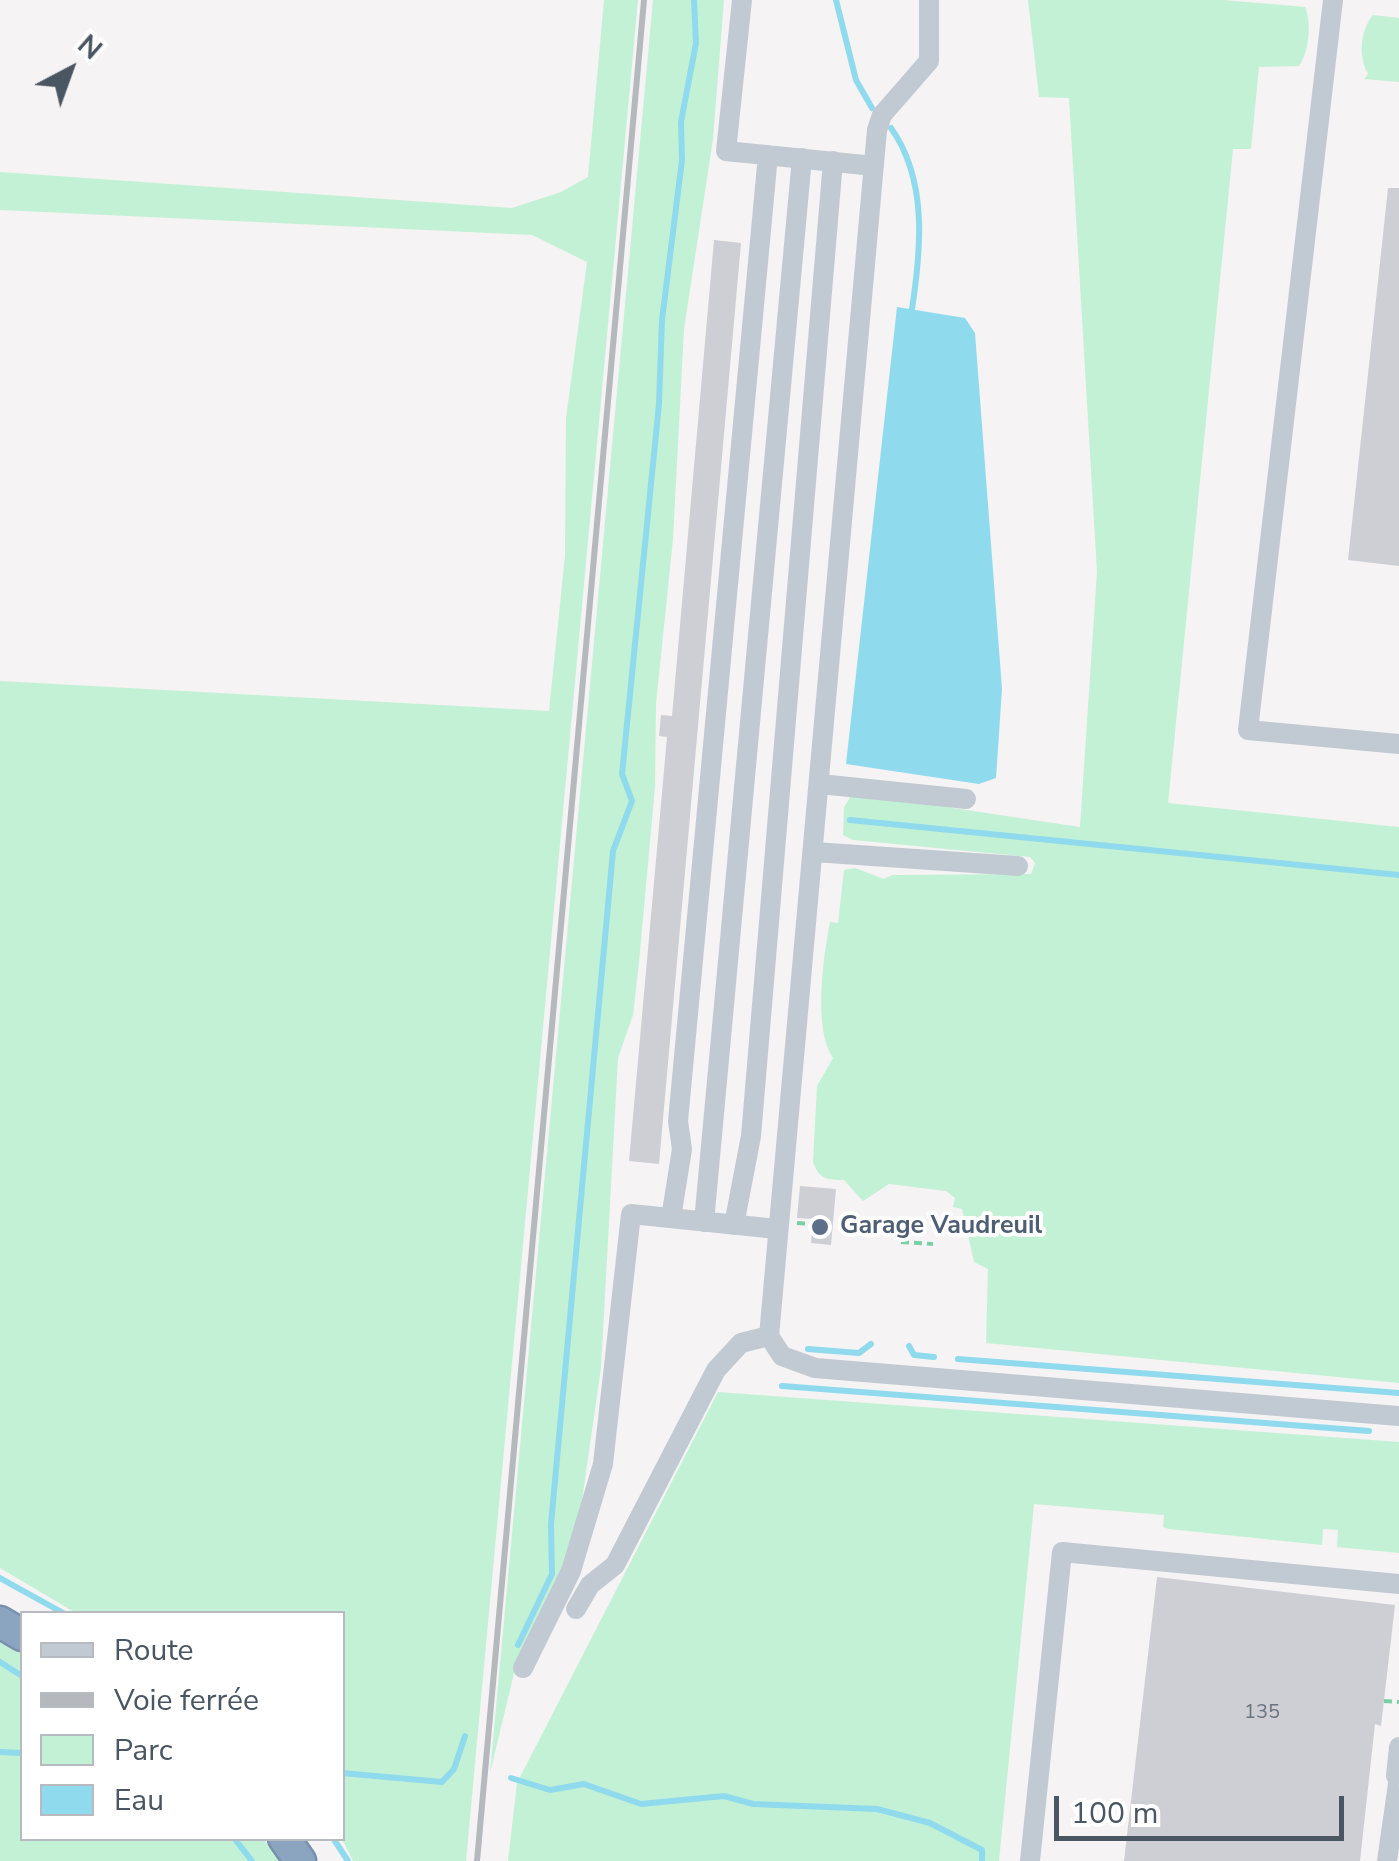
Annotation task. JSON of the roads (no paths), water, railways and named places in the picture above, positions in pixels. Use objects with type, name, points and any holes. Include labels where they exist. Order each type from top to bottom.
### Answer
[{"type":"lane","points":[[742,0],[726,150],[874,166]]},
{"type":"lane","points":[[930,0],[929,61],[878,122],[814,852],[786,1226],[770,1336],[782,1356],[816,1368],[1399,1416]]},
{"type":"lane","points":[[1333,0],[1248,730],[1399,744]]},
{"type":"lane","points":[[671,1218],[682,1148],[678,1120],[768,155]]},
{"type":"lane","points":[[704,1222],[802,158]]},
{"type":"lane","points":[[734,1225],[751,1136],[833,161]]},
{"type":"lane","points":[[820,784],[966,799]]},
{"type":"lane","points":[[814,852],[1018,866]]},
{"type":"lane","points":[[523,1668],[571,1571],[603,1464],[631,1214],[734,1225],[786,1226]]},
{"type":"lane","points":[[576,1610],[590,1584],[615,1565],[716,1370],[742,1343],[770,1336]]},
{"type":"lane","points":[[1030,1861],[1062,1552],[1399,1584]]},
{"type":"lane","points":[[1387,1861],[1399,1748]]},
{"type":"water","points":[[897,307],[965,318],[975,333],[1002,689],[996,778],[979,784],[846,764]]},
{"type":"waterway","points":[[632,801],[622,774],[659,404],[662,320],[682,160],[681,122],[696,43],[694,0]]},
{"type":"waterway","points":[[836,0],[856,80],[872,108]]},
{"type":"waterway","points":[[891,128],[911,170],[919,216],[912,309]]},
{"type":"waterway","points":[[518,1645],[552,1574],[551,1524],[613,851],[632,801]]},
{"type":"waterway","points":[[850,820],[1399,875]]},
{"type":"waterway","points":[[808,1349],[859,1353],[871,1344]]},
{"type":"waterway","points":[[909,1346],[914,1355],[934,1357]]},
{"type":"waterway","points":[[958,1359],[1399,1393]]},
{"type":"waterway","points":[[782,1386],[1369,1431]]},
{"type":"waterway","points":[[0,1578],[60,1611]]},
{"type":"waterway","points":[[0,1662],[20,1675]]},
{"type":"waterway","points":[[345,1773],[442,1782],[454,1769],[465,1736]]},
{"type":"waterway","points":[[0,1752],[20,1753]]},
{"type":"waterway","points":[[511,1778],[550,1790],[584,1784],[641,1804],[724,1796],[753,1804],[877,1809],[930,1823],[982,1850],[982,1861]]},
{"type":"waterway","points":[[236,1841],[252,1861]]},
{"type":"waterway","points":[[335,1841],[348,1861]]},
{"type":"railway","points":[[477,1861],[644,0]]},
{"type":"place","name":"Garage Vaudreuil","points":[[820,1227]]}]
